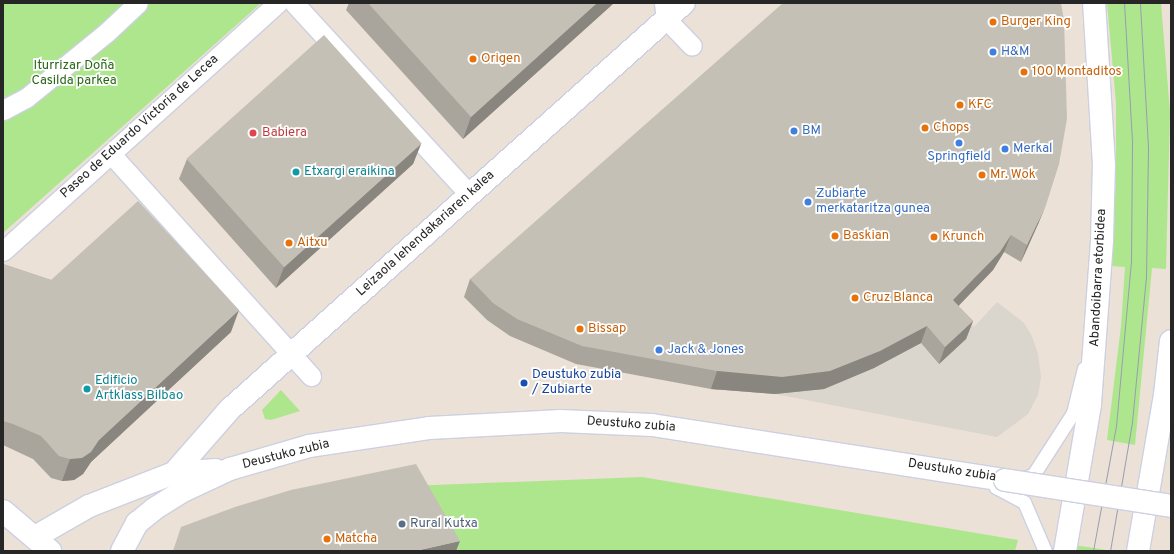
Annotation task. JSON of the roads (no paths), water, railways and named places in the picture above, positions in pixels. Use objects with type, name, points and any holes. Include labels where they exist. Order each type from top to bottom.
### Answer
[{"type":"street","points":[[3,110],[32,93],[107,32],[138,3]]},
{"type":"street","name":"Paseo de Eduardo Victoria de Lecea","points":[[3,251],[277,3]]},
{"type":"street","points":[[294,3],[470,195]]},
{"type":"street","name":"Leizaola lehendakariaren kalea","points":[[174,473],[229,410],[470,195],[665,11],[684,3]]},
{"type":"street","name":"Abandoibarra etorbidea","points":[[1065,551],[1090,404],[1099,300],[1104,165],[1094,3]]},
{"type":"street","points":[[665,11],[692,46]]},
{"type":"street","points":[[110,154],[311,376]]},
{"type":"street","points":[[1138,551],[1161,415],[1171,341]]},
{"type":"street","name":"Deustuko zubia","points":[[122,551],[137,522],[154,509],[185,490],[230,469],[309,446],[429,428],[561,421],[660,426],[1171,506]]},
{"type":"street","points":[[3,511],[43,544],[89,506],[174,473],[230,469]]},
{"type":"lane","points":[[1045,551],[1024,502],[996,487],[1033,475],[1073,413],[1099,300]]},
{"type":"lane","points":[[1161,415],[1171,396]]},
{"type":"tram line","points":[[1093,551],[1116,426],[1131,262],[1132,141],[1124,3]]},
{"type":"tram line","points":[[1110,551],[1132,422],[1146,277],[1148,147],[1140,3]]},
{"type":"place","name":"Burger King","points":[[993,22]]},
{"type":"place","name":"H&M","points":[[993,52]]},
{"type":"place","name":"Origen","points":[[473,59]]},
{"type":"place","name":"100 Montaditos","points":[[1024,72]]},
{"type":"place","name":"KFC","points":[[960,105]]},
{"type":"place","name":"Chops","points":[[925,128]]},
{"type":"place","name":"BM","points":[[794,131]]},
{"type":"place","name":"Babiera","points":[[253,133]]},
{"type":"place","name":"Springfield","points":[[959,143]]},
{"type":"place","name":"Merkal","points":[[1005,149]]},
{"type":"place","name":"Etxargi eraikina","points":[[296,172]]},
{"type":"place","name":"Mr. Wok","points":[[982,175]]},
{"type":"place","name":"Zubiarte merkataritza gunea","points":[[808,202]]},
{"type":"place","name":"Baskian","points":[[835,236]]},
{"type":"place","name":"Krunch","points":[[934,237]]},
{"type":"place","name":"Aitxu","points":[[289,243]]},
{"type":"place","name":"Cruz Blanca","points":[[855,298]]},
{"type":"place","name":"Bissap","points":[[580,329]]},
{"type":"place","name":"Jack & Jones","points":[[659,350]]},
{"type":"place","name":"Deustuko zubia / Zubiarte","points":[[524,383]]},
{"type":"place","name":"Edificio Artklass Bilbao","points":[[87,389]]},
{"type":"place","name":"Rural Kutxa","points":[[402,524]]},
{"type":"place","name":"Matcha","points":[[327,539]]},
{"type":"park label","name":"Iturrizar Doña Casilda parkea","points":[[74,74]]}]
